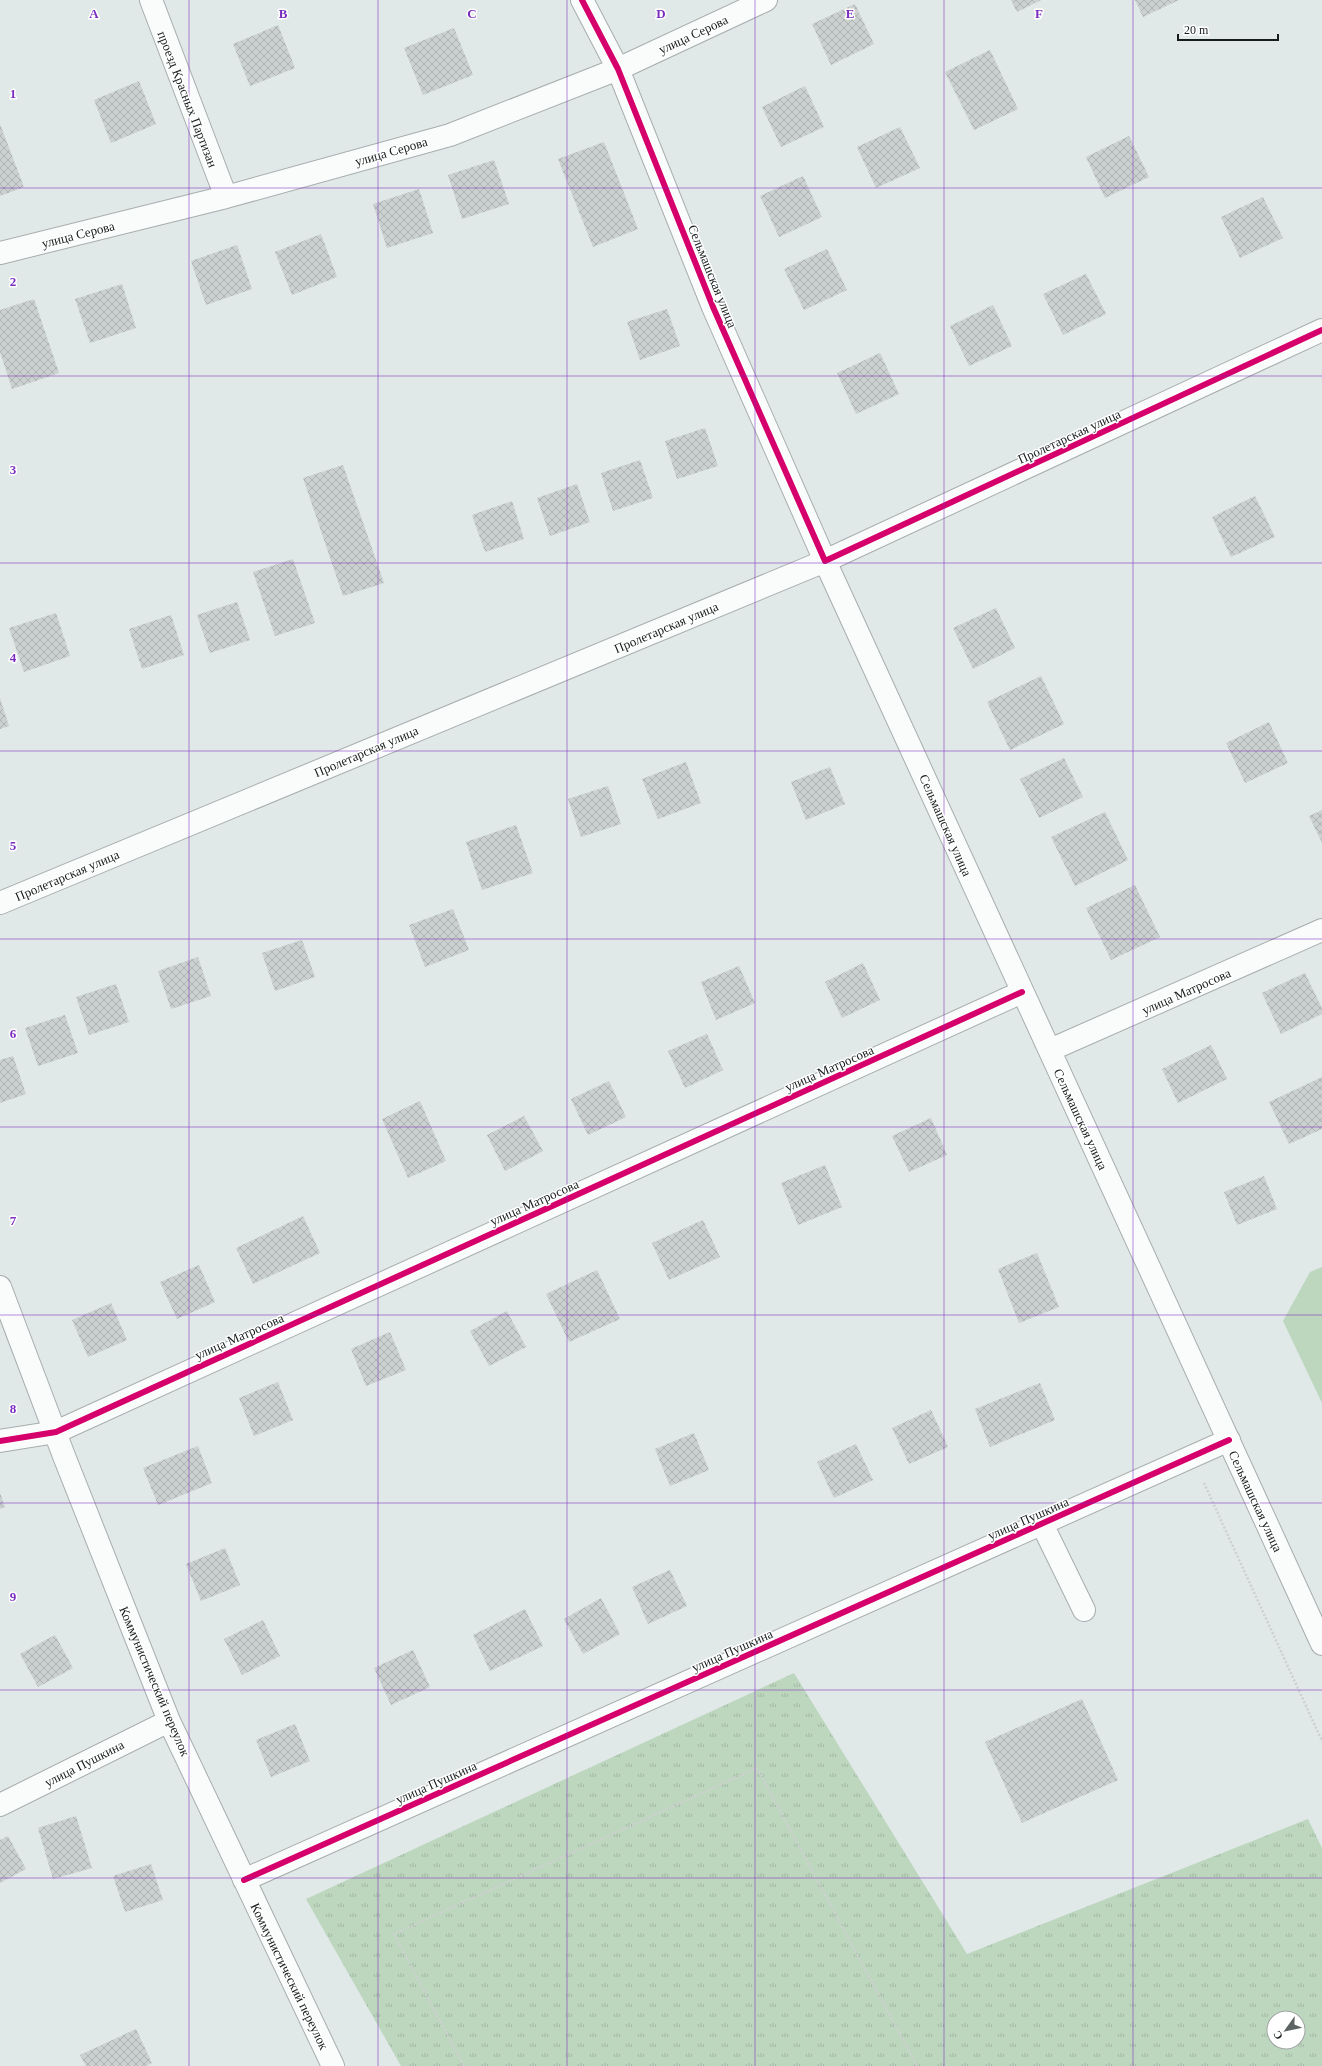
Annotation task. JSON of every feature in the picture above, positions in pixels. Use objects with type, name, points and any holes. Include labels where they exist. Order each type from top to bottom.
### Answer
[{"type":"street","name":"проезд Красных Партизан","points":[[151,0],[226,197]]},
{"type":"street","name":"Сельмашская улица","points":[[582,0],[618,69],[712,307],[825,561],[1322,1644]]},
{"type":"street","name":"улица Серова","points":[[0,253],[226,197],[450,135],[618,69],[766,0]]},
{"type":"street","name":"Пролетарская улица","points":[[0,903],[825,561],[1322,330]]},
{"type":"street","name":"улица Матросова","points":[[1050,1050],[1322,930]]},
{"type":"street","name":"улица Матросова","points":[[0,1441],[56,1432],[1022,992]]},
{"type":"street","name":"Коммунистический переулок","points":[[0,1287],[64,1456],[169,1721],[333,2066]]},
{"type":"street","name":"улица Пушкина","points":[[244,1880],[1229,1440]]},
{"type":"street","points":[[1042,1524],[1084,1610]]},
{"type":"street","name":"улица Пушкина","points":[[0,1805],[169,1721]]},
{"type":"path","points":[[1193,1457],[1322,1741]]},
{"type":"path","points":[[464,2066],[394,1934],[757,1768],[917,2066]]},
{"type":"green space","points":[[1322,1267],[1322,1403],[1283,1321],[1310,1272]]},
{"type":"green space","points":[[794,1673],[967,1954],[1308,1819],[1322,1848],[1322,2066],[401,2066],[306,1899]]},
{"type":"building","points":[[1011,0],[1041,0],[1017,12]]},
{"type":"building","points":[[1135,0],[1179,0],[1143,17]]},
{"type":"building","points":[[855,4],[874,44],[831,65],[812,24]]},
{"type":"building","points":[[278,25],[295,68],[250,86],[233,44]]},
{"type":"building","points":[[454,28],[473,75],[423,95],[404,48]]},
{"type":"building","points":[[990,50],[1018,109],[974,130],[945,72]]},
{"type":"building","points":[[139,81],[156,124],[111,143],[94,100]]},
{"type":"building","points":[[805,86],[824,127],[781,147],[762,107]]},
{"type":"building","points":[[0,124],[24,187],[0,196]]},
{"type":"building","points":[[900,127],[920,168],[876,188],[857,147]]},
{"type":"building","points":[[1129,136],[1149,177],[1105,198],[1086,157]]},
{"type":"building","points":[[604,142],[638,229],[593,247],[558,159]]},
{"type":"building","points":[[494,160],[509,204],[462,219],[448,175]]},
{"type":"building","points":[[803,176],[822,217],[779,237],[760,196]]},
{"type":"building","points":[[419,189],[433,233],[387,248],[373,204]]},
{"type":"building","points":[[1263,197],[1283,238],[1240,258],[1221,217]]},
{"type":"building","points":[[321,234],[337,277],[292,295],[275,252]]},
{"type":"building","points":[[237,245],[252,289],[206,305],[191,261]]},
{"type":"building","points":[[827,249],[847,290],[804,310],[784,269]]},
{"type":"building","points":[[1086,274],[1106,314],[1063,335],[1043,294]]},
{"type":"building","points":[[122,284],[136,328],[90,343],[75,299]]},
{"type":"building","points":[[34,299],[59,373],[12,389],[0,352],[0,310]]},
{"type":"building","points":[[993,305],[1012,346],[969,366],[950,326]]},
{"type":"building","points":[[667,309],[680,346],[640,360],[627,322]]},
{"type":"building","points":[[880,353],[899,394],[856,414],[837,373]]},
{"type":"building","points":[[705,428],[718,466],[677,479],[665,441]]},
{"type":"building","points":[[640,460],[653,498],[613,511],[601,473]]},
{"type":"building","points":[[343,465],[384,583],[343,596],[303,478]]},
{"type":"building","points":[[577,484],[590,522],[550,536],[537,498]]},
{"type":"building","points":[[1255,496],[1275,537],[1231,557],[1212,517]]},
{"type":"building","points":[[512,501],[524,539],[485,552],[472,515]]},
{"type":"building","points":[[293,559],[315,623],[275,636],[253,572]]},
{"type":"building","points":[[237,602],[250,640],[210,653],[197,615]]},
{"type":"building","points":[[996,608],[1015,648],[973,669],[953,628]]},
{"type":"building","points":[[56,613],[70,656],[24,672],[9,628]]},
{"type":"building","points":[[171,615],[184,655],[142,669],[129,629]]},
{"type":"building","points":[[1041,676],[1064,724],[1010,750],[987,702]]},
{"type":"building","points":[[0,698],[9,726],[0,729]]},
{"type":"building","points":[[1269,722],[1288,763],[1245,783],[1226,743]]},
{"type":"building","points":[[1064,758],[1083,797],[1039,818],[1020,779]]},
{"type":"building","points":[[686,762],[701,803],[658,819],[642,779]]},
{"type":"building","points":[[830,767],[845,804],[806,820],[791,782]]},
{"type":"building","points":[[608,786],[621,824],[581,837],[568,799]]},
{"type":"building","points":[[1322,810],[1322,843],[1309,816]]},
{"type":"building","points":[[1105,812],[1128,860],[1075,886],[1051,837]]},
{"type":"building","points":[[516,825],[533,873],[482,890],[466,842]]},
{"type":"building","points":[[1135,885],[1160,937],[1111,960],[1086,908]]},
{"type":"building","points":[[453,909],[469,950],[425,967],[409,925]]},
{"type":"building","points":[[302,940],[315,977],[275,991],[262,953]]},
{"type":"building","points":[[198,957],[211,996],[171,1009],[158,971]]},
{"type":"building","points":[[863,963],[880,1000],[842,1018],[825,982]]},
{"type":"building","points":[[739,966],[755,1003],[716,1020],[701,982]]},
{"type":"building","points":[[1305,973],[1322,1008],[1322,1014],[1281,1034],[1262,993]]},
{"type":"building","points":[[116,984],[129,1022],[89,1035],[76,997]]},
{"type":"building","points":[[65,1015],[78,1053],[38,1066],[25,1028]]},
{"type":"building","points":[[707,1034],[723,1070],[685,1088],[668,1051]]},
{"type":"building","points":[[1211,1045],[1227,1079],[1178,1103],[1162,1069]]},
{"type":"building","points":[[13,1056],[26,1094],[0,1103],[0,1060]]},
{"type":"building","points":[[1322,1077],[1322,1129],[1289,1144],[1269,1102]]},
{"type":"building","points":[[609,1081],[626,1117],[588,1135],[571,1099]]},
{"type":"building","points":[[420,1101],[446,1161],[408,1178],[382,1119]]},
{"type":"building","points":[[524,1116],[543,1151],[505,1171],[487,1135]]},
{"type":"building","points":[[931,1118],[947,1155],[909,1172],[892,1136]]},
{"type":"building","points":[[825,1165],[842,1207],[798,1225],[781,1183]]},
{"type":"building","points":[[1264,1176],[1277,1209],[1237,1225],[1224,1192]]},
{"type":"building","points":[[303,1216],[320,1253],[253,1284],[236,1248]]},
{"type":"building","points":[[703,1220],[720,1257],[669,1280],[652,1243]]},
{"type":"building","points":[[1037,1253],[1059,1307],[1019,1323],[998,1269]]},
{"type":"building","points":[[199,1265],[215,1302],[177,1319],[160,1282]]},
{"type":"building","points":[[597,1270],[620,1319],[569,1342],[546,1294]]},
{"type":"building","points":[[111,1303],[127,1340],[88,1357],[72,1320]]},
{"type":"building","points":[[507,1311],[526,1347],[489,1366],[470,1331]]},
{"type":"building","points":[[390,1332],[406,1370],[366,1386],[351,1349]]},
{"type":"building","points":[[278,1382],[293,1420],[254,1436],[239,1398]]},
{"type":"building","points":[[1040,1383],[1055,1420],[990,1447],[975,1409]]},
{"type":"building","points":[[931,1410],[948,1447],[909,1464],[892,1428]]},
{"type":"building","points":[[694,1433],[709,1470],[670,1486],[655,1449]]},
{"type":"building","points":[[856,1444],[873,1480],[834,1498],[817,1462]]},
{"type":"building","points":[[198,1446],[212,1483],[158,1505],[143,1468]]},
{"type":"building","points":[[0,1493],[5,1507],[0,1509]]},
{"type":"building","points":[[225,1548],[240,1585],[201,1601],[186,1564]]},
{"type":"building","points":[[670,1570],[687,1606],[648,1624],[632,1587]]},
{"type":"building","points":[[601,1598],[620,1634],[583,1654],[564,1619]]},
{"type":"building","points":[[525,1609],[543,1646],[490,1671],[473,1635]]},
{"type":"building","points":[[263,1620],[280,1656],[242,1675],[224,1639]]},
{"type":"building","points":[[55,1635],[73,1668],[38,1687],[20,1654]]},
{"type":"building","points":[[413,1650],[430,1687],[391,1705],[374,1668]]},
{"type":"building","points":[[1082,1699],[1118,1780],[1022,1823],[985,1742]]},
{"type":"building","points":[[295,1724],[310,1761],[271,1777],[256,1740]]},
{"type":"building","points":[[76,1816],[92,1868],[53,1879],[38,1828]]},
{"type":"building","points":[[8,1836],[26,1869],[0,1883],[0,1840]]},
{"type":"building","points":[[151,1864],[163,1900],[125,1912],[113,1876]]},
{"type":"building","points":[[136,2029],[152,2063],[146,2066],[86,2066],[80,2055]]},
{"type":"cycle path","points":[[582,0],[618,69],[713,307],[825,561],[1322,330]]},
{"type":"cycle path","points":[[0,1441],[56,1432],[1022,992]]},
{"type":"cycle path","points":[[244,1880],[1229,1440]]}]
